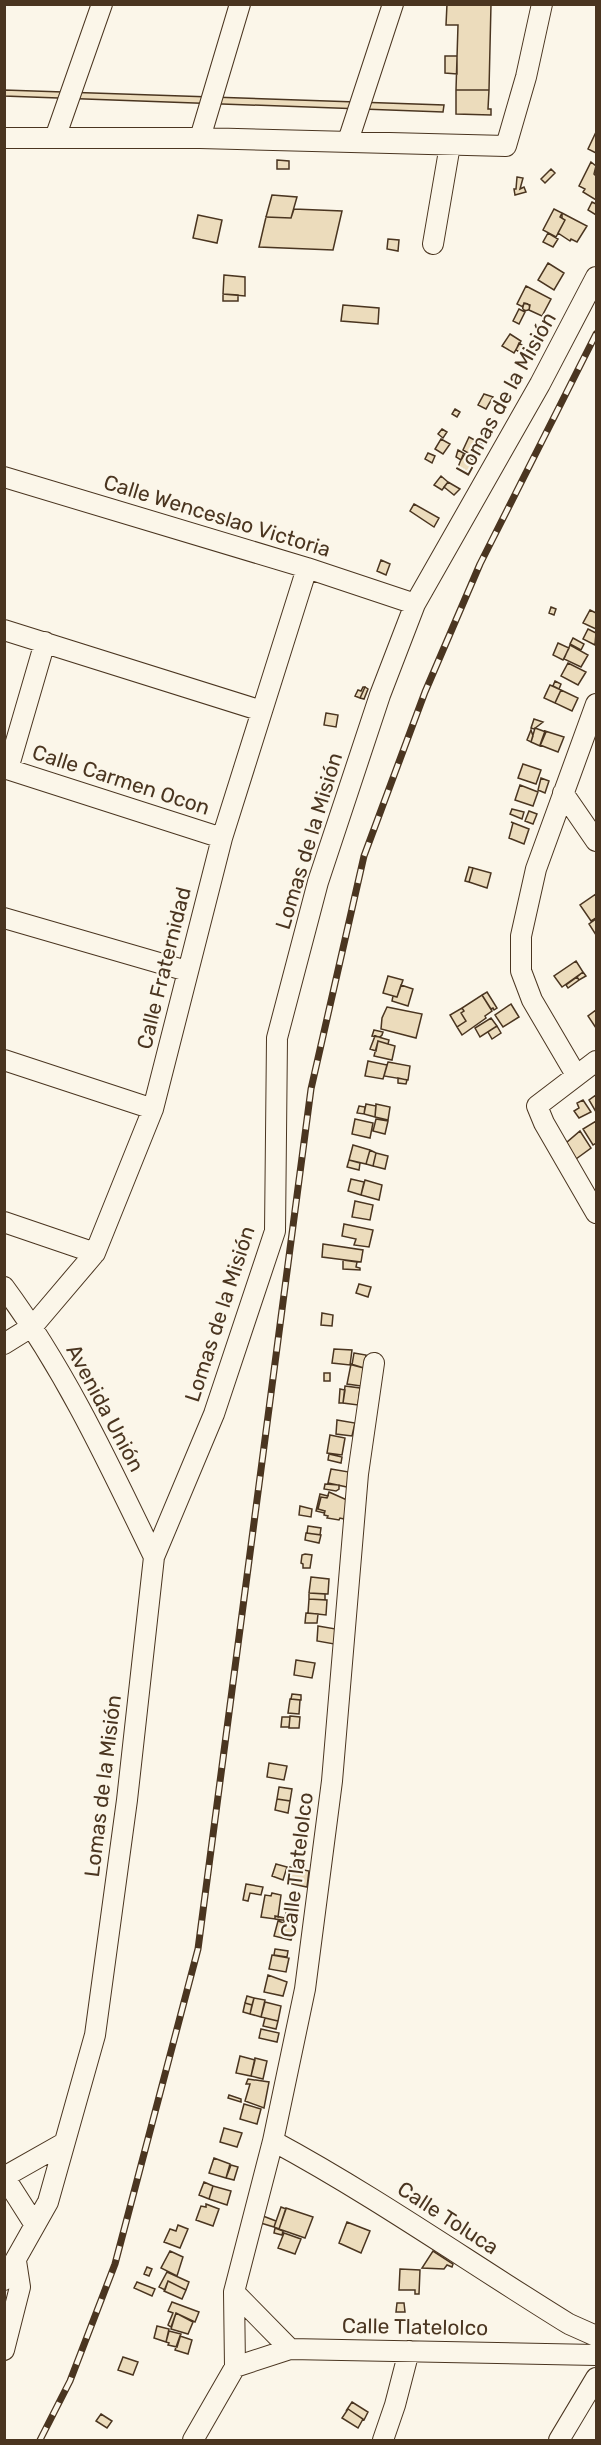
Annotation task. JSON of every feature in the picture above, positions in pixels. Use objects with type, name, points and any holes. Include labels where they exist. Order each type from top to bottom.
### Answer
[{"type":"street","points":[[55,138],[102,4]]},
{"type":"street","points":[[200,138],[240,4]]},
{"type":"street","points":[[348,141],[393,4]]},
{"type":"street","points":[[4,138],[200,138],[506,146],[526,77],[542,4]]},
{"type":"street","points":[[433,244],[450,145]]},
{"type":"street","name":"Lomas de la Misión","points":[[4,2280],[48,2202],[95,2035],[127,1800],[154,1557],[214,1414],[275,1231],[277,1038],[318,882],[380,695],[415,604],[540,384],[597,277]]},
{"type":"street","name":"Calle Wenceslao Victoria","points":[[4,477],[307,568],[415,604]]},
{"type":"street","name":"Calle Fraternidad","points":[[4,1344],[33,1326],[95,1253],[153,1109],[222,838],[307,568]]},
{"type":"street","points":[[4,630],[262,711]]},
{"type":"street","points":[[6,769],[45,642]]},
{"type":"street","points":[[576,1075],[532,1000],[521,971],[521,936],[536,869],[597,704]]},
{"type":"street","name":"Calle Carmen Ocon","points":[[6,769],[222,838]]},
{"type":"street","points":[[563,793],[597,841]]},
{"type":"street","points":[[4,918],[187,971]]},
{"type":"street","points":[[4,1060],[153,1109]]},
{"type":"street","points":[[597,1061],[537,1106],[544,1123],[597,1213]]},
{"type":"street","points":[[4,1222],[95,1253]]},
{"type":"street","name":"Avenida Unión","points":[[4,1287],[33,1326],[88,1420],[154,1557]]},
{"type":"street","name":"Calle Tlatelolco","points":[[374,1363],[358,1474],[332,1781],[305,1989],[273,2141],[234,2292],[235,2367],[290,2349],[597,2355]]},
{"type":"street","name":"Calle Toluca","points":[[273,2141],[401,2216],[569,2324],[597,2336]]},
{"type":"street","points":[[35,2225],[5,2177],[64,2143]]},
{"type":"street","points":[[4,2350],[20,2287],[16,2261]]},
{"type":"street","points":[[234,2292],[290,2349]]},
{"type":"street","points":[[383,2440],[409,2351]]},
{"type":"street","points":[[193,2440],[235,2367]]},
{"type":"street","points":[[559,2440],[597,2378]]},
{"type":"building","points":[[447,4],[491,4],[489,90],[456,90],[458,25],[446,25]]},
{"type":"building","points":[[445,56],[457,56],[457,74],[445,73]]},
{"type":"building","points":[[4,90],[444,105],[443,112],[4,96]]},
{"type":"building","points":[[456,90],[489,90],[488,109],[491,109],[491,115],[456,114]]},
{"type":"building","points":[[596,132],[596,153],[588,149]]},
{"type":"building","points":[[277,160],[289,161],[289,169],[277,169]]},
{"type":"building","points":[[591,162],[596,166],[594,174],[596,176],[596,200],[583,192],[585,189],[579,186]]},
{"type":"building","points":[[551,169],[555,173],[545,183],[541,179]]},
{"type":"building","points":[[517,177],[523,178],[520,189],[524,187],[526,192],[515,195],[514,189],[516,189]]},
{"type":"building","points":[[272,195],[297,197],[291,218],[266,217]]},
{"type":"building","points":[[592,202],[596,204],[596,215],[588,210]]},
{"type":"building","points":[[294,209],[342,211],[333,250],[259,247],[266,217],[291,218]]},
{"type":"building","points":[[554,209],[562,213],[560,217],[565,220],[556,237],[543,230]]},
{"type":"building","points":[[562,213],[587,226],[577,242],[571,239],[570,241],[558,233],[565,220],[562,218]]},
{"type":"building","points":[[198,215],[222,220],[217,243],[193,238]]},
{"type":"building","points":[[548,233],[558,239],[553,247],[543,242]]},
{"type":"building","points":[[388,239],[399,240],[398,251],[387,249]]},
{"type":"building","points":[[548,263],[564,273],[554,290],[538,280]]},
{"type":"building","points":[[224,275],[245,277],[245,296],[223,294]]},
{"type":"building","points":[[526,286],[551,299],[542,316],[529,310],[530,305],[524,303],[523,307],[517,304]]},
{"type":"building","points":[[223,294],[238,295],[238,301],[223,301]]},
{"type":"building","points":[[526,304],[529,307],[526,310],[523,307]]},
{"type":"building","points":[[343,305],[379,308],[378,324],[341,321]]},
{"type":"building","points":[[519,309],[525,312],[519,324],[513,321]]},
{"type":"building","points":[[510,334],[521,341],[514,353],[502,346]]},
{"type":"building","points":[[519,343],[525,347],[521,353],[516,350]]},
{"type":"building","points":[[484,394],[493,397],[486,409],[478,405]]},
{"type":"building","points":[[455,409],[460,412],[457,417],[452,414]]},
{"type":"building","points":[[442,429],[447,432],[443,438],[438,434]]},
{"type":"building","points":[[469,437],[482,444],[475,457],[463,450]]},
{"type":"building","points":[[441,439],[450,444],[443,454],[435,449]]},
{"type":"building","points":[[458,450],[465,454],[461,460],[456,457]]},
{"type":"building","points":[[428,453],[435,456],[432,463],[425,459]]},
{"type":"building","points":[[463,455],[476,461],[471,473],[458,467]]},
{"type":"building","points":[[441,476],[448,482],[442,490],[434,485]]},
{"type":"building","points":[[448,482],[460,489],[454,495],[444,487]]},
{"type":"building","points":[[414,504],[439,518],[434,527],[410,511]]},
{"type":"building","points":[[381,560],[390,564],[386,575],[377,571]]},
{"type":"building","points":[[551,607],[556,609],[554,615],[549,613]]},
{"type":"building","points":[[590,610],[596,613],[596,629],[583,623]]},
{"type":"building","points":[[588,629],[596,633],[595,645],[583,639]]},
{"type":"building","points":[[573,638],[584,644],[581,650],[570,644]]},
{"type":"building","points":[[558,643],[569,648],[563,660],[553,655]]},
{"type":"building","points":[[570,645],[588,655],[581,667],[564,659]]},
{"type":"building","points":[[568,663],[586,672],[578,685],[561,676]]},
{"type":"building","points":[[555,681],[561,684],[559,689],[553,686]]},
{"type":"building","points":[[550,685],[561,690],[555,703],[544,698]]},
{"type":"building","points":[[365,687],[360,698],[355,696],[358,690],[361,691]]},
{"type":"building","points":[[365,687],[368,689],[364,699],[360,698]]},
{"type":"building","points":[[561,690],[578,698],[572,711],[555,703]]},
{"type":"building","points":[[326,713],[338,715],[336,727],[324,725]]},
{"type":"building","points":[[534,719],[543,722],[534,729],[531,728]]},
{"type":"building","points":[[535,728],[546,732],[540,746],[531,742]]},
{"type":"building","points":[[531,730],[533,736],[531,742],[527,740]]},
{"type":"building","points":[[545,731],[564,737],[558,752],[540,745]]},
{"type":"building","points":[[523,764],[541,770],[536,784],[518,778]]},
{"type":"building","points":[[541,778],[549,781],[545,793],[538,790]]},
{"type":"building","points":[[520,785],[538,792],[533,806],[515,800]]},
{"type":"building","points":[[512,809],[524,812],[522,819],[510,814]]},
{"type":"building","points":[[529,811],[537,814],[533,824],[525,821]]},
{"type":"building","points":[[511,822],[529,829],[524,844],[509,838],[513,823]]},
{"type":"building","points":[[469,867],[473,868],[469,882],[465,881]]},
{"type":"building","points":[[473,868],[491,873],[487,888],[469,882]]},
{"type":"building","points":[[596,894],[596,918],[591,921],[580,905]]},
{"type":"building","points":[[596,919],[596,935],[589,924]]},
{"type":"building","points":[[576,961],[583,972],[562,987],[554,976]]},
{"type":"building","points":[[583,972],[586,976],[579,980],[577,977]]},
{"type":"building","points":[[388,976],[403,980],[397,997],[383,993]]},
{"type":"building","points":[[577,977],[579,980],[568,988],[566,985]]},
{"type":"building","points":[[401,985],[413,989],[408,1006],[392,1001],[393,996],[397,997]]},
{"type":"building","points":[[487,992],[497,1008],[494,1010],[482,995]]},
{"type":"building","points":[[482,995],[492,1011],[462,1035],[457,1027],[466,1021],[461,1013],[464,1011],[462,1008]]},
{"type":"building","points":[[511,1004],[519,1017],[503,1027],[495,1015]]},
{"type":"building","points":[[387,1007],[422,1014],[416,1038],[381,1029],[382,1018]]},
{"type":"building","points":[[462,1008],[464,1011],[461,1013],[466,1021],[457,1027],[450,1015]]},
{"type":"building","points":[[596,1010],[596,1028],[588,1016]]},
{"type":"building","points":[[491,1018],[497,1026],[480,1037],[475,1028]]},
{"type":"building","points":[[497,1026],[501,1033],[492,1039],[488,1032]]},
{"type":"building","points":[[374,1030],[383,1032],[382,1035],[372,1036]]},
{"type":"building","points":[[375,1036],[389,1040],[388,1044],[378,1041],[376,1051],[370,1049]]},
{"type":"building","points":[[378,1041],[395,1046],[392,1060],[374,1056]]},
{"type":"building","points":[[368,1061],[387,1065],[383,1079],[365,1076]]},
{"type":"building","points":[[388,1062],[410,1066],[408,1080],[384,1076]]},
{"type":"building","points":[[398,1078],[407,1080],[406,1084],[398,1083]]},
{"type":"building","points":[[596,1095],[596,1112],[589,1100]]},
{"type":"building","points":[[583,1100],[591,1112],[579,1118],[574,1111],[579,1108],[577,1103]]},
{"type":"building","points":[[366,1104],[376,1106],[375,1117],[364,1114]]},
{"type":"building","points":[[376,1104],[390,1107],[388,1120],[375,1117]]},
{"type":"building","points":[[359,1106],[365,1107],[364,1114],[357,1113]]},
{"type":"building","points":[[355,1119],[373,1123],[370,1138],[352,1134]]},
{"type":"building","points":[[376,1119],[388,1121],[385,1134],[373,1131]]},
{"type":"building","points":[[596,1121],[596,1143],[593,1145],[583,1129]]},
{"type":"building","points":[[580,1131],[591,1148],[576,1159],[566,1143]]},
{"type":"building","points":[[353,1145],[370,1150],[366,1164],[349,1160]]},
{"type":"building","points":[[370,1150],[376,1153],[373,1166],[366,1164]]},
{"type":"building","points":[[376,1153],[388,1156],[385,1169],[373,1166]]},
{"type":"building","points":[[349,1160],[360,1163],[359,1170],[347,1167]]},
{"type":"building","points":[[351,1179],[364,1182],[361,1195],[348,1191]]},
{"type":"building","points":[[365,1180],[382,1185],[379,1200],[361,1195]]},
{"type":"building","points":[[355,1201],[373,1205],[370,1220],[352,1217]]},
{"type":"building","points":[[344,1224],[373,1230],[369,1247],[354,1245],[356,1239],[342,1236]]},
{"type":"building","points":[[323,1244],[363,1250],[361,1262],[322,1257]]},
{"type":"building","points":[[343,1260],[357,1262],[356,1267],[360,1270],[343,1269]]},
{"type":"building","points":[[359,1284],[371,1287],[368,1297],[356,1293]]},
{"type":"building","points":[[322,1313],[333,1315],[332,1326],[321,1325]]},
{"type":"building","points":[[334,1349],[352,1350],[350,1365],[332,1363]]},
{"type":"building","points":[[354,1353],[366,1355],[364,1368],[352,1365]]},
{"type":"building","points":[[351,1364],[364,1368],[361,1386],[347,1384]]},
{"type":"building","points":[[324,1373],[330,1373],[330,1381],[324,1381]]},
{"type":"building","points":[[345,1386],[360,1388],[358,1405],[343,1403]]},
{"type":"building","points":[[340,1389],[345,1390],[343,1403],[339,1403]]},
{"type":"building","points":[[337,1420],[355,1423],[352,1436],[336,1434]]},
{"type":"building","points":[[330,1435],[345,1438],[342,1455],[327,1453]]},
{"type":"building","points":[[329,1454],[342,1457],[341,1463],[328,1460]]},
{"type":"building","points":[[331,1469],[349,1472],[347,1487],[328,1483]]},
{"type":"building","points":[[325,1484],[339,1485],[339,1489],[336,1491],[324,1489]]},
{"type":"building","points":[[329,1492],[347,1500],[344,1519],[327,1518],[328,1516],[324,1515],[325,1511],[318,1509],[321,1497],[327,1498]]},
{"type":"building","points":[[320,1494],[328,1496],[327,1498],[321,1497],[318,1509],[325,1511],[324,1513],[316,1511]]},
{"type":"building","points":[[300,1506],[312,1509],[311,1517],[299,1515]]},
{"type":"building","points":[[308,1526],[321,1528],[320,1535],[307,1533]]},
{"type":"building","points":[[306,1533],[321,1535],[319,1543],[305,1540]]},
{"type":"building","points":[[302,1555],[312,1555],[310,1568],[303,1568],[301,1563]]},
{"type":"building","points":[[311,1577],[329,1579],[328,1594],[309,1593]]},
{"type":"building","points":[[309,1593],[325,1594],[325,1600],[309,1599]]},
{"type":"building","points":[[309,1599],[327,1600],[326,1615],[308,1613]]},
{"type":"building","points":[[306,1613],[318,1614],[317,1623],[305,1623]]},
{"type":"building","points":[[318,1626],[336,1629],[334,1644],[317,1641]]},
{"type":"building","points":[[296,1660],[315,1663],[312,1678],[294,1675]]},
{"type":"building","points":[[292,1694],[301,1695],[301,1700],[291,1699]]},
{"type":"building","points":[[290,1699],[300,1700],[299,1714],[288,1713]]},
{"type":"building","points":[[290,1716],[300,1717],[299,1728],[289,1728]]},
{"type":"building","points":[[282,1717],[290,1717],[289,1727],[281,1727]]},
{"type":"building","points":[[269,1763],[287,1766],[284,1780],[267,1777]]},
{"type":"building","points":[[279,1787],[292,1789],[290,1801],[277,1799]]},
{"type":"building","points":[[277,1799],[290,1801],[288,1813],[275,1810]]},
{"type":"building","points":[[276,1864],[287,1867],[283,1880],[272,1876]]},
{"type":"building","points":[[290,1867],[309,1871],[307,1887],[287,1883]]},
{"type":"building","points":[[246,1884],[263,1887],[261,1895],[250,1893],[248,1901],[243,1900]]},
{"type":"building","points":[[272,1893],[281,1895],[278,1917],[275,1916],[275,1919],[261,1917],[265,1895],[271,1896]]},
{"type":"building","points":[[286,1913],[299,1916],[297,1922],[275,1919],[275,1916],[285,1918]]},
{"type":"building","points":[[284,1920],[297,1922],[291,1940],[274,1936],[278,1921],[284,1923]]},
{"type":"building","points":[[275,1949],[288,1951],[287,1957],[274,1955]]},
{"type":"building","points":[[272,1955],[289,1958],[286,1972],[269,1969]]},
{"type":"building","points":[[268,1975],[287,1982],[283,1996],[264,1992]]},
{"type":"building","points":[[247,1996],[254,1998],[252,2005],[245,2003]]},
{"type":"building","points":[[254,1998],[265,2000],[261,2017],[250,2014]]},
{"type":"building","points":[[265,2002],[281,2006],[278,2021],[261,2017]]},
{"type":"building","points":[[245,2003],[252,2005],[250,2014],[243,2012]]},
{"type":"building","points":[[265,2018],[278,2021],[276,2029],[263,2026]]},
{"type":"building","points":[[261,2029],[279,2033],[277,2042],[259,2038]]},
{"type":"building","points":[[240,2056],[255,2060],[251,2076],[236,2073]]},
{"type":"building","points":[[255,2058],[267,2061],[263,2079],[251,2076]]},
{"type":"building","points":[[248,2079],[269,2082],[264,2108],[245,2101],[250,2084],[246,2084]]},
{"type":"building","points":[[229,2095],[241,2099],[241,2102],[228,2098]]},
{"type":"building","points":[[244,2104],[261,2109],[257,2124],[240,2119]]},
{"type":"building","points":[[224,2128],[242,2133],[237,2147],[220,2142]]},
{"type":"building","points":[[214,2158],[230,2164],[226,2178],[209,2173]]},
{"type":"building","points":[[231,2165],[238,2167],[234,2180],[226,2178]]},
{"type":"building","points":[[204,2182],[213,2186],[209,2199],[199,2195]]},
{"type":"building","points":[[213,2186],[231,2191],[227,2205],[209,2199]]},
{"type":"building","points":[[206,2204],[219,2209],[213,2226],[196,2220],[201,2206],[206,2207]]},
{"type":"building","points":[[281,2207],[286,2209],[279,2229],[274,2227]]},
{"type":"building","points":[[286,2208],[313,2217],[305,2238],[279,2229]]},
{"type":"building","points":[[263,2216],[276,2221],[274,2227],[254,2221]]},
{"type":"building","points":[[347,2222],[370,2231],[361,2253],[339,2243]]},
{"type":"building","points":[[178,2225],[188,2229],[180,2248],[164,2242],[170,2229],[176,2231]]},
{"type":"building","points":[[275,2228],[283,2231],[282,2235],[274,2233]]},
{"type":"building","points":[[284,2233],[301,2239],[295,2254],[278,2248]]},
{"type":"building","points":[[170,2251],[183,2257],[177,2276],[161,2268]]},
{"type":"building","points":[[433,2251],[453,2264],[452,2267],[447,2265],[444,2269],[422,2268]]},
{"type":"building","points":[[147,2267],[152,2269],[149,2276],[144,2274]]},
{"type":"building","points":[[400,2269],[420,2270],[419,2294],[415,2294],[415,2290],[399,2290]]},
{"type":"building","points":[[167,2272],[189,2282],[186,2290],[168,2281],[165,2290],[159,2287]]},
{"type":"building","points":[[168,2281],[186,2290],[182,2299],[164,2291]]},
{"type":"building","points":[[137,2282],[155,2289],[152,2296],[134,2288]]},
{"type":"building","points":[[172,2302],[199,2312],[195,2322],[176,2313],[171,2327],[168,2325],[173,2313],[168,2311]]},
{"type":"building","points":[[397,2303],[404,2303],[405,2312],[396,2312]]},
{"type":"building","points":[[176,2313],[193,2322],[188,2334],[171,2329]]},
{"type":"building","points":[[157,2326],[169,2329],[166,2342],[154,2338]]},
{"type":"building","points":[[169,2331],[181,2334],[177,2347],[168,2345],[169,2343],[166,2342]]},
{"type":"building","points":[[180,2336],[192,2340],[188,2354],[175,2350]]},
{"type":"building","points":[[123,2357],[138,2362],[133,2375],[118,2370]]},
{"type":"building","points":[[352,2402],[368,2412],[364,2420],[348,2409],[346,2411]]},
{"type":"building","points":[[348,2409],[363,2419],[358,2428],[342,2418]]},
{"type":"building","points":[[101,2414],[112,2421],[107,2428],[96,2421]]},
{"type":"railway","points":[[40,2440],[70,2381],[115,2264],[198,1949],[311,1089],[364,856],[425,692],[480,564],[596,334]]}]
